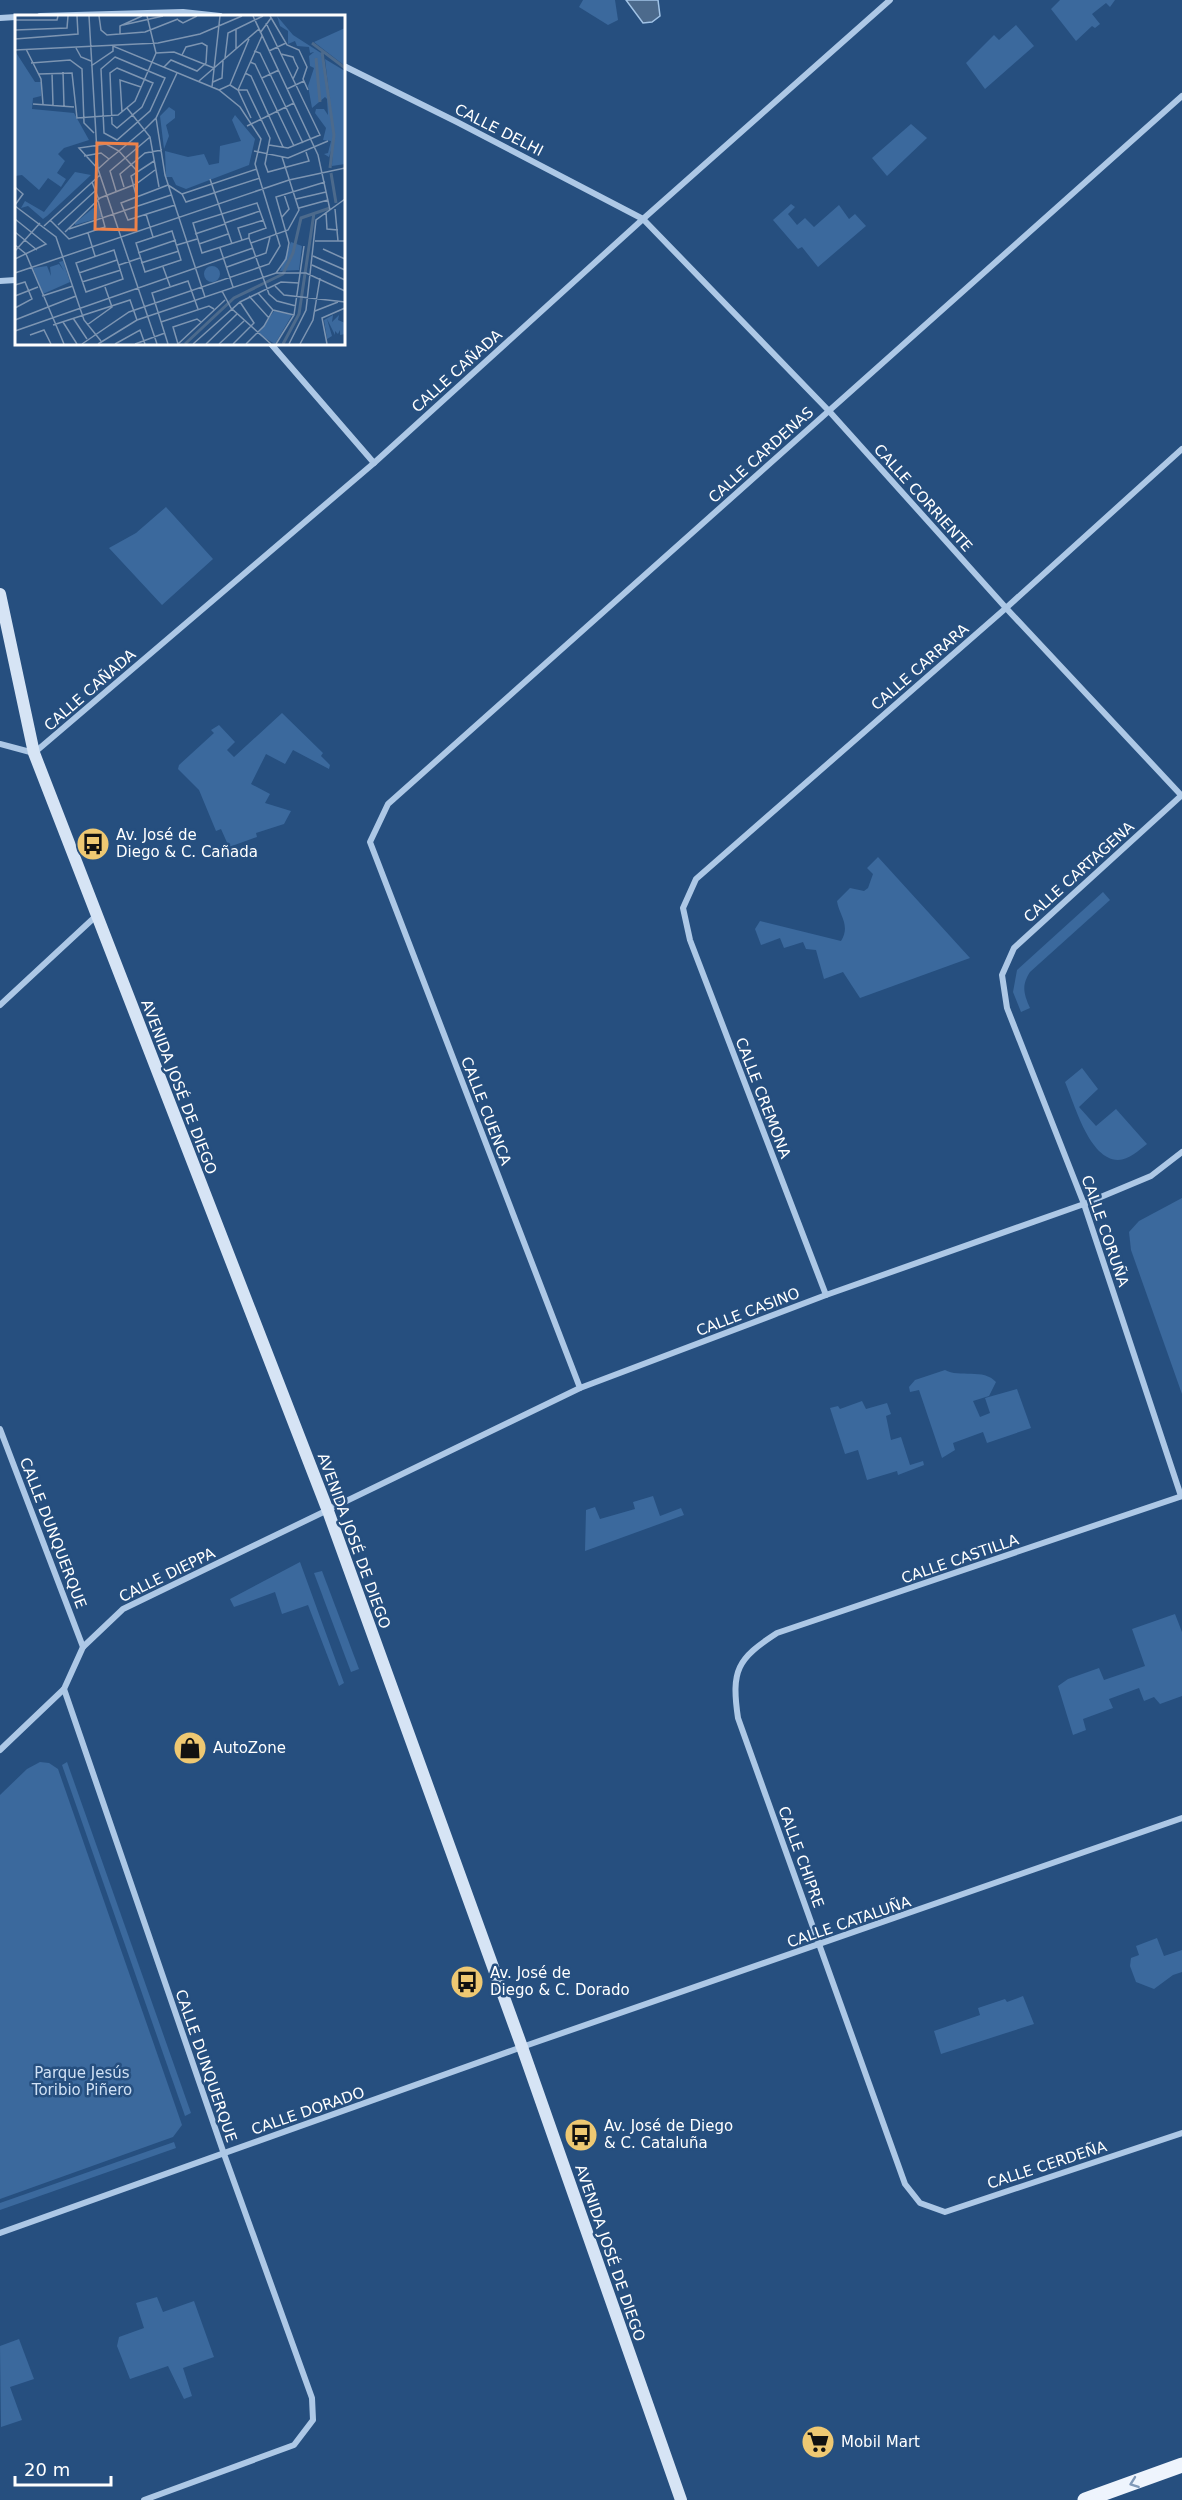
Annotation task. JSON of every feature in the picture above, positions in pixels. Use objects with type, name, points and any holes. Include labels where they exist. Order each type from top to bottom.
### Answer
[{"type":"main road","name":"AVENIDA JOSÉ DE DIEGO","points":[[0,594],[34,753],[328,1511],[522,2047],[681,2500]]},
{"type":"main road","points":[[1085,2500],[1182,2465]]},
{"type":"street","name":"CALLE CAÑADA","points":[[34,753],[374,463],[643,219],[890,0]]},
{"type":"street","points":[[73,15],[171,12],[208,15]]},
{"type":"street","points":[[0,18],[15,17]]},
{"type":"street","name":"CALLE DELHI","points":[[345,66],[458,122],[643,219]]},
{"type":"street","name":"CALLE CARDENAS","points":[[370,842],[388,804],[1182,96]]},
{"type":"street","name":"CALLE CORRIENTE","points":[[643,219],[829,411],[1006,608],[1182,795]]},
{"type":"street","points":[[272,345],[374,463]]},
{"type":"street","name":"CALLE CARRARA","points":[[683,908],[696,879],[1006,608],[1182,450]]},
{"type":"street","points":[[0,744],[34,753]]},
{"type":"street","name":"CALLE CARTAGENA","points":[[1002,975],[1014,948],[1182,795]]},
{"type":"street","name":"CALLE CUENCA","points":[[370,842],[580,1388]]},
{"type":"street","name":"CALLE CREMONA","points":[[683,908],[690,940],[826,1295]]},
{"type":"street","points":[[0,1005],[96,916]]},
{"type":"street","name":"CALLE CORUÑA","points":[[1002,975],[1007,1008],[1084,1204],[1182,1496]]},
{"type":"street","name":"CALLE CASINO","points":[[328,1511],[580,1388],[826,1295],[1084,1204],[1151,1176],[1182,1152]]},
{"type":"street","name":"CALLE DUNQUERQUE","points":[[0,1429],[83,1647]]},
{"type":"street","name":"CALLE CASTILLA","points":[[749,1652],[777,1633],[1182,1496]]},
{"type":"street","name":"CALLE DIEPPA","points":[[0,1750],[64,1689],[83,1647],[123,1609],[328,1511]]},
{"type":"street","name":"CALLE CHIPRE","points":[[749,1652],[738,1672],[734,1693],[738,1718],[905,2184],[920,2203]]},
{"type":"street","name":"CALLE DUNQUERQUE","points":[[64,1689],[224,2154],[312,2398],[313,2420],[294,2445],[144,2500]]},
{"type":"street","name":"CALLE CATALUÑA","points":[[522,2047],[819,1946],[1182,1818]]},
{"type":"street","name":"CALLE DORADO","points":[[0,2233],[522,2047]]},
{"type":"street","name":"CALLE CERDEÑA","points":[[920,2203],[945,2212],[1182,2133]]},
{"type":"green space","points":[[583,0],[615,0],[618,20],[608,25],[579,7]]},
{"type":"green space","points":[[1060,0],[1115,0],[1110,7],[1106,3],[1092,14],[1100,24],[1095,28],[1092,26],[1076,41],[1051,9]]},
{"type":"green space","points":[[1016,25],[1034,46],[985,89],[966,63],[994,35],[999,40]]},
{"type":"green space","points":[[911,124],[927,138],[887,176],[872,158]]},
{"type":"green space","points":[[791,204],[795,207],[788,214],[797,225],[805,218],[814,227],[839,205],[849,219],[855,214],[866,226],[818,267],[802,247],[798,249],[773,220]]},
{"type":"green space","points":[[166,507],[213,559],[162,605],[109,548],[136,533]]},
{"type":"green space","points":[[282,713],[323,753],[321,756],[330,765],[329,769],[293,750],[285,764],[266,754],[251,784],[270,794],[265,803],[291,811],[284,824],[256,833],[257,837],[229,847],[221,829],[216,831],[199,790],[178,769],[179,765],[214,733],[211,730],[219,725],[235,742],[227,750],[234,757]]},
{"type":"green space","points":[[878,857],[970,958],[860,998],[843,972],[824,979],[816,950],[806,949],[803,942],[784,948],[780,938],[761,945],[755,929],[760,921],[841,941],[845,925],[837,901],[850,888],[864,891],[868,888],[873,874],[867,868]]},
{"type":"green space","points":[[1103,892],[1110,900],[1030,972],[1024,990],[1030,1008],[1021,1012],[1013,992],[1017,970]]},
{"type":"green space","points":[[1082,1068],[1098,1089],[1079,1107],[1096,1126],[1116,1109],[1147,1144],[1130,1157],[1118,1160],[1108,1157],[1099,1151],[1084,1129],[1065,1082]]},
{"type":"green space","points":[[1182,1198],[1182,1394],[1131,1250],[1129,1232],[1139,1221]]},
{"type":"green space","points":[[945,1370],[985,1375],[996,1382],[989,1396],[973,1401],[980,1417],[990,1413],[985,1398],[1017,1389],[1031,1428],[987,1443],[983,1432],[953,1443],[955,1450],[942,1458],[919,1390],[910,1392],[909,1387],[915,1380]]},
{"type":"green space","points":[[862,1401],[866,1409],[887,1403],[891,1414],[886,1416],[891,1440],[901,1437],[910,1465],[923,1461],[924,1465],[898,1475],[897,1471],[867,1480],[858,1450],[845,1454],[830,1408],[838,1406],[840,1409]]},
{"type":"green space","points":[[653,1496],[660,1516],[681,1508],[684,1515],[585,1551],[586,1510],[595,1507],[600,1519],[635,1509],[633,1502]]},
{"type":"green space","points":[[300,1562],[344,1683],[339,1686],[308,1605],[282,1614],[275,1592],[234,1607],[230,1599]]},
{"type":"green space","points":[[322,1571],[359,1669],[351,1672],[314,1573]]},
{"type":"green space","points":[[1175,1614],[1182,1632],[1182,1696],[1160,1704],[1154,1697],[1144,1701],[1139,1688],[1109,1699],[1113,1708],[1083,1719],[1086,1730],[1073,1735],[1058,1686],[1068,1679],[1099,1668],[1104,1680],[1145,1666],[1132,1629]]},
{"type":"green space","name":"Parque Jesús Toribio Piñero","points":[[40,1762],[49,1763],[58,1769],[182,2125],[173,2137],[0,2199],[0,1795],[27,1769]]},
{"type":"green space","points":[[67,1762],[191,2113],[185,2116],[62,1765]]},
{"type":"green space","points":[[1157,1938],[1164,1956],[1182,1950],[1182,1972],[1173,1975],[1154,1989],[1136,1982],[1130,1966],[1131,1958],[1139,1955],[1136,1946]]},
{"type":"green space","points":[[1023,1996],[1034,2024],[941,2054],[934,2031],[980,2015],[978,2008]]},
{"type":"green space","points":[[174,2142],[176,2148],[0,2210],[0,2203]]},
{"type":"green space","points":[[157,2297],[163,2312],[194,2301],[214,2357],[183,2368],[192,2396],[184,2399],[168,2366],[130,2379],[117,2346],[119,2337],[144,2328],[136,2303]]},
{"type":"green space","points":[[19,2339],[34,2379],[10,2387],[22,2420],[1,2427],[0,2346]]},
{"type":"shaded area","points":[[626,0],[658,0],[660,16],[652,22],[643,23]]},
{"type":"place","name":"Av. José de Diego & C. Cañada","points":[[93,844]]},
{"type":"place","name":"AutoZone","points":[[190,1748]]},
{"type":"place","name":"Av. José de Diego & C. Dorado","points":[[467,1982]]},
{"type":"place","name":"Av. José de Diego & C. Cataluña","points":[[581,2135]]},
{"type":"place","name":"Mobil Mart","points":[[818,2442]]}]
